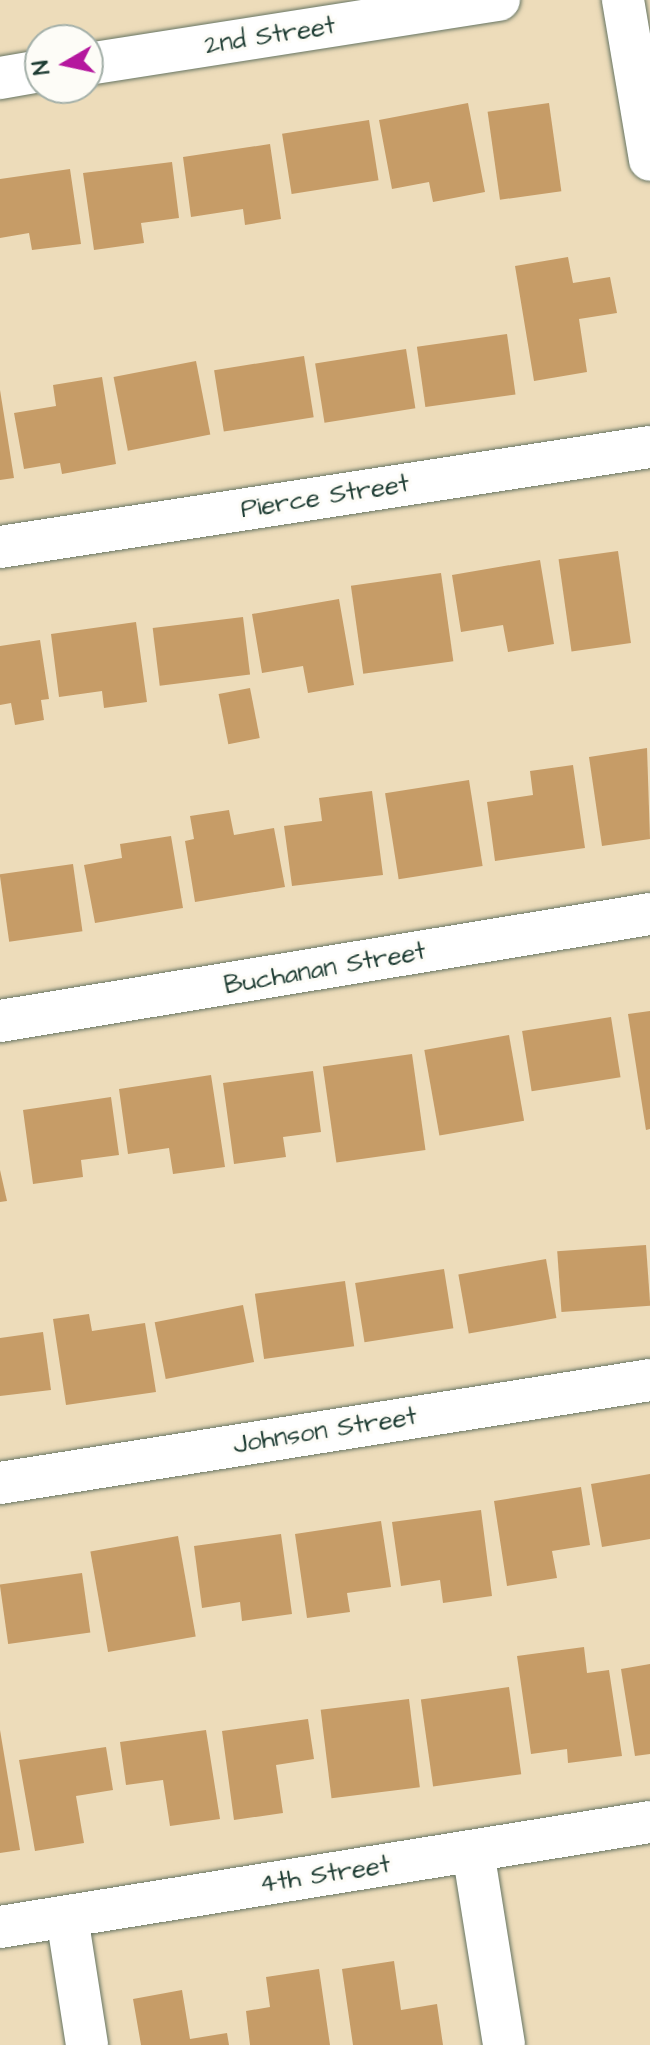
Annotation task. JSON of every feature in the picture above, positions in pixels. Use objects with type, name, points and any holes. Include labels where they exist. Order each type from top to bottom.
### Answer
[{"type":"street","name":"2nd Street","points":[[104,62],[499,0]]},
{"type":"street","points":[[623,0],[650,160]]},
{"type":"street","points":[[0,78],[24,74]]},
{"type":"street","name":"Pierce Street","points":[[0,547],[650,447]]},
{"type":"street","name":"Buchanan Street","points":[[0,1021],[650,914]]},
{"type":"street","name":"Johnson Street","points":[[0,1483],[650,1380]]},
{"type":"street","name":"4th Street","points":[[0,1927],[650,1822]]},
{"type":"street","points":[[473,1851],[504,2045]]},
{"type":"street","points":[[67,1917],[87,2045]]},
{"type":"building","points":[[468,103],[485,192],[433,202],[429,182],[392,189],[379,120]]},
{"type":"building","points":[[549,103],[561,191],[500,200],[488,112]]},
{"type":"building","points":[[369,120],[379,180],[292,194],[282,134]]},
{"type":"building","points":[[270,144],[281,219],[245,225],[243,209],[191,217],[183,157]]},
{"type":"building","points":[[172,162],[179,218],[141,223],[144,243],[94,250],[83,173]]},
{"type":"building","points":[[70,169],[81,244],[32,250],[29,233],[0,238],[0,179]]},
{"type":"building","points":[[568,257],[573,283],[610,277],[617,313],[579,319],[587,372],[534,381],[515,266]]},
{"type":"building","points":[[507,334],[515,394],[425,407],[417,347]]},
{"type":"building","points":[[406,349],[415,408],[325,423],[315,363]]},
{"type":"building","points":[[304,356],[314,417],[224,431],[214,370]]},
{"type":"building","points":[[196,361],[210,435],[128,451],[114,377]]},
{"type":"building","points":[[102,377],[116,464],[62,474],[60,463],[24,469],[14,413],[56,406],[53,385]]},
{"type":"building","points":[[0,390],[14,478],[0,480]]},
{"type":"building","points":[[618,551],[631,643],[572,651],[559,559]]},
{"type":"building","points":[[540,560],[554,644],[508,652],[503,625],[461,632],[452,575]]},
{"type":"building","points":[[441,573],[453,661],[363,674],[351,586]]},
{"type":"building","points":[[339,599],[354,685],[308,693],[303,666],[262,673],[252,614]]},
{"type":"building","points":[[243,617],[250,675],[160,686],[153,628]]},
{"type":"building","points":[[136,622],[147,702],[104,708],[102,691],[59,697],[51,634]]},
{"type":"building","points":[[40,640],[49,699],[41,700],[44,720],[15,725],[11,703],[0,705],[0,646]]},
{"type":"building","points":[[250,688],[260,738],[228,744],[219,694]]},
{"type":"building","points":[[647,748],[650,839],[602,846],[589,757]]},
{"type":"building","points":[[573,765],[585,848],[495,861],[487,802],[533,795],[530,771]]},
{"type":"building","points":[[469,780],[483,866],[399,879],[385,793]]},
{"type":"building","points":[[372,791],[383,875],[292,886],[284,826],[322,821],[319,798]]},
{"type":"building","points":[[229,810],[234,835],[274,828],[285,887],[195,902],[185,841],[194,839],[190,816]]},
{"type":"building","points":[[171,836],[183,908],[95,923],[84,865],[122,858],[120,844]]},
{"type":"building","points":[[73,864],[82,931],[9,942],[0,874]]},
{"type":"building","points":[[650,1011],[650,1129],[646,1130],[628,1014]]},
{"type":"building","points":[[611,1017],[621,1077],[532,1091],[522,1031]]},
{"type":"building","points":[[509,1035],[524,1121],[439,1136],[424,1050]]},
{"type":"building","points":[[412,1054],[425,1150],[336,1163],[323,1067]]},
{"type":"building","points":[[313,1071],[321,1132],[283,1137],[286,1157],[234,1164],[223,1083]]},
{"type":"building","points":[[211,1075],[225,1167],[173,1174],[169,1148],[128,1154],[119,1089]]},
{"type":"building","points":[[111,1097],[119,1155],[81,1160],[83,1177],[33,1184],[23,1110]]},
{"type":"building","points":[[0,1170],[7,1201],[0,1202]]},
{"type":"building","points":[[646,1245],[650,1306],[561,1312],[557,1251]]},
{"type":"building","points":[[546,1259],[556,1318],[469,1334],[458,1274]]},
{"type":"building","points":[[444,1269],[453,1328],[364,1342],[355,1283]]},
{"type":"building","points":[[345,1281],[354,1346],[264,1359],[255,1294]]},
{"type":"building","points":[[243,1305],[254,1362],[166,1379],[155,1322]]},
{"type":"building","points":[[89,1314],[92,1331],[145,1323],[156,1392],[66,1405],[53,1319]]},
{"type":"building","points":[[43,1332],[51,1390],[0,1396],[0,1338]]},
{"type":"building","points":[[650,1474],[650,1539],[602,1547],[591,1484]]},
{"type":"building","points":[[581,1487],[590,1545],[552,1551],[557,1578],[507,1586],[494,1501]]},
{"type":"building","points":[[481,1510],[492,1596],[443,1603],[440,1580],[401,1586],[392,1522]]},
{"type":"building","points":[[381,1521],[391,1587],[347,1593],[350,1612],[307,1618],[295,1534]]},
{"type":"building","points":[[281,1534],[292,1614],[242,1621],[240,1602],[202,1608],[194,1546]]},
{"type":"building","points":[[178,1536],[196,1636],[108,1652],[90,1551]]},
{"type":"building","points":[[82,1573],[90,1632],[8,1644],[0,1585]]},
{"type":"building","points":[[584,1647],[587,1673],[609,1670],[622,1756],[568,1763],[567,1749],[531,1754],[517,1656]]},
{"type":"building","points":[[650,1664],[650,1754],[635,1756],[621,1669]]},
{"type":"building","points":[[509,1687],[521,1774],[433,1787],[421,1699]]},
{"type":"building","points":[[409,1699],[420,1787],[332,1798],[321,1710]]},
{"type":"building","points":[[308,1719],[314,1759],[276,1765],[283,1813],[234,1820],[222,1731]]},
{"type":"building","points":[[0,1730],[20,1850],[0,1853]]},
{"type":"building","points":[[206,1730],[220,1819],[170,1826],[163,1780],[126,1785],[120,1742]]},
{"type":"building","points":[[106,1747],[113,1790],[76,1796],[84,1843],[35,1851],[19,1760]]},
{"type":"building","points":[[394,1961],[401,2010],[437,2004],[443,2045],[353,2045],[342,1969]]},
{"type":"building","points":[[319,1969],[330,2045],[250,2045],[246,2011],[270,2007],[266,1977]]},
{"type":"building","points":[[182,1990],[190,2039],[227,2033],[229,2045],[141,2045],[133,1999]]}]
